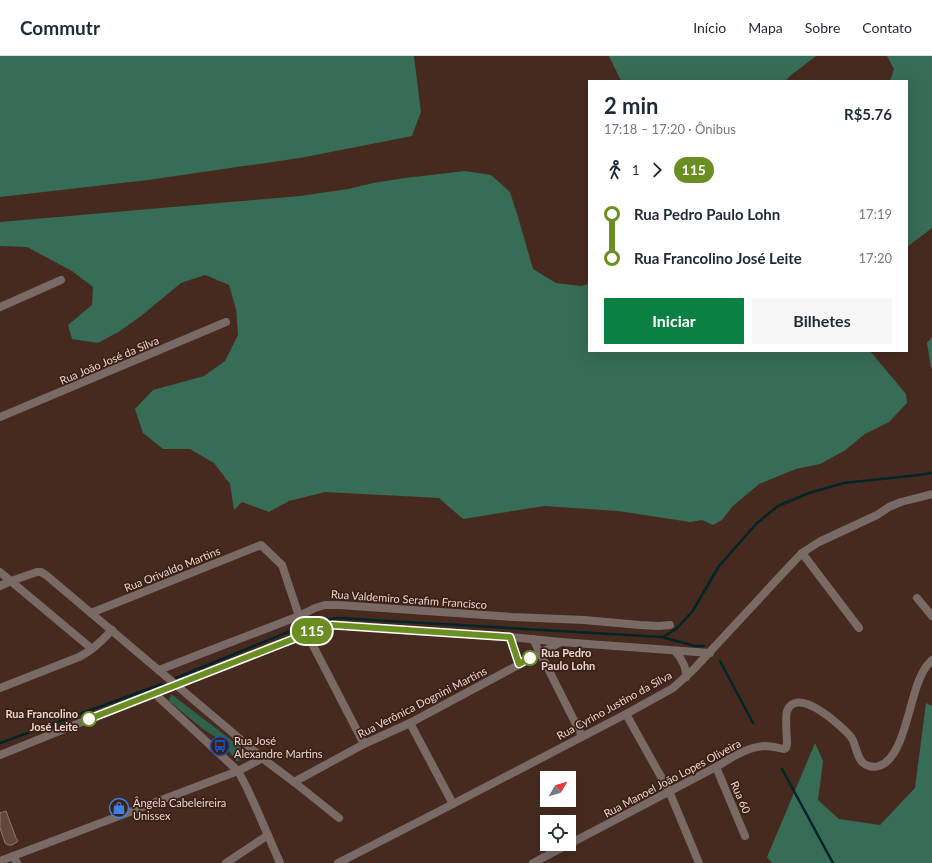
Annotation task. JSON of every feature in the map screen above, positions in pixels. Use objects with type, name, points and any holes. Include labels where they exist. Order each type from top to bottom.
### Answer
[{"type":"street","points":[[0,307],[61,280]]},
{"type":"street","name":"Rua João José da Silva","points":[[0,417],[226,322]]},
{"type":"street","name":"Rua Cyrino Justino da Silva","points":[[338,863],[626,714],[672,688],[686,677],[710,653],[802,553],[819,542],[877,515],[889,507],[901,502],[932,494]]},
{"type":"street","name":"Rua Orivaldo Martins","points":[[91,613],[261,545],[282,565],[299,616]]},
{"type":"street","points":[[802,553],[859,628]]},
{"type":"street","points":[[0,572],[92,649]]},
{"type":"street","points":[[0,586],[37,572],[41,572],[46,575],[263,758],[339,818]]},
{"type":"street","points":[[917,598],[932,616]]},
{"type":"street","name":"Rua Valdemiro Serafim Francisco","points":[[159,670],[325,605],[584,620],[646,626],[670,625]]},
{"type":"street","points":[[0,755],[176,684],[332,625],[710,653]]},
{"type":"street","points":[[0,688],[79,657],[92,649],[112,630]]},
{"type":"street","points":[[307,634],[364,744]]},
{"type":"street","points":[[510,637],[519,664]]},
{"type":"street","points":[[533,639],[582,736]]},
{"type":"street","name":"Rua Verônica Dognini Martins","points":[[294,782],[561,642]]},
{"type":"street","points":[[675,651],[683,663],[686,677]]},
{"type":"street","name":"Rua Manoel João Lopes Oliveira","points":[[533,863],[716,767],[733,756],[757,747],[766,746],[786,748],[787,711],[792,705],[797,703],[806,703],[824,713],[846,731],[852,739],[862,762],[866,766],[878,766],[892,756],[897,747],[919,680],[925,667],[932,660]]},
{"type":"street","points":[[154,693],[238,770],[280,863]]},
{"type":"street","points":[[626,714],[669,791],[699,863]]},
{"type":"street","points":[[410,722],[453,804]]},
{"type":"street","points":[[0,860],[15,860],[238,770],[263,758]]},
{"type":"street","name":"Rua 60","points":[[716,767],[745,836]]},
{"type":"street","points":[[226,863],[268,835]]},
{"type":"green space","points":[[0,56],[414,56],[421,112],[412,136],[300,158],[148,180],[0,197]]},
{"type":"green space","points":[[609,56],[816,56],[786,80],[620,79]]},
{"type":"green space","points":[[887,56],[932,56],[932,228],[908,246],[908,80],[890,80],[894,69]]},
{"type":"green space","points":[[465,171],[491,175],[510,192],[533,269],[556,283],[581,286],[588,284],[588,352],[871,352],[906,394],[907,403],[889,422],[865,434],[844,451],[820,464],[796,469],[759,484],[733,506],[722,520],[713,525],[702,520],[690,522],[618,511],[544,506],[463,519],[439,498],[325,492],[289,501],[269,512],[242,502],[234,510],[230,484],[214,463],[190,449],[163,449],[143,433],[135,409],[153,390],[204,376],[225,361],[238,335],[236,309],[229,285],[205,275],[181,283],[141,316],[120,331],[98,343],[72,339],[68,325],[92,305],[93,287],[72,271],[27,247],[0,246],[0,222],[300,196],[348,189],[405,178]]},
{"type":"green space","points":[[932,337],[932,369],[927,343]]},
{"type":"green space","points":[[171,694],[248,753],[243,760],[236,761],[223,742],[203,729],[169,701]]},
{"type":"green space","points":[[926,703],[932,706],[932,863],[772,863],[767,857],[815,743],[823,761],[818,800],[839,819],[880,825],[915,788]]},
{"type":"building","points":[[6,811],[18,840],[12,845],[5,843],[0,828],[0,813]]},
{"type":"waterway","points":[[663,637],[676,629],[692,612],[719,566],[757,523],[778,506],[809,493],[844,483],[932,473]]},
{"type":"waterway","points":[[176,678],[310,623],[337,618],[662,637],[695,646],[704,646]]},
{"type":"waterway","points":[[720,661],[753,723]]},
{"type":"waterway","points":[[0,743],[162,684]]},
{"type":"waterway","points":[[782,769],[833,863]]},
{"type":"bus line","name":"115","points":[[89,719],[176,684],[332,625],[510,637],[519,664],[530,658]]},
{"type":"place","name":"Rua Pedro Paulo Lohn","points":[[530,658]]},
{"type":"place","name":"Rua Francolino José Leite","points":[[89,719]]},
{"type":"place","name":"Rua José Alexandre Martins","points":[[220,746]]},
{"type":"place","name":"Ângela Cabeleireira Unissex","points":[[119,808]]}]
